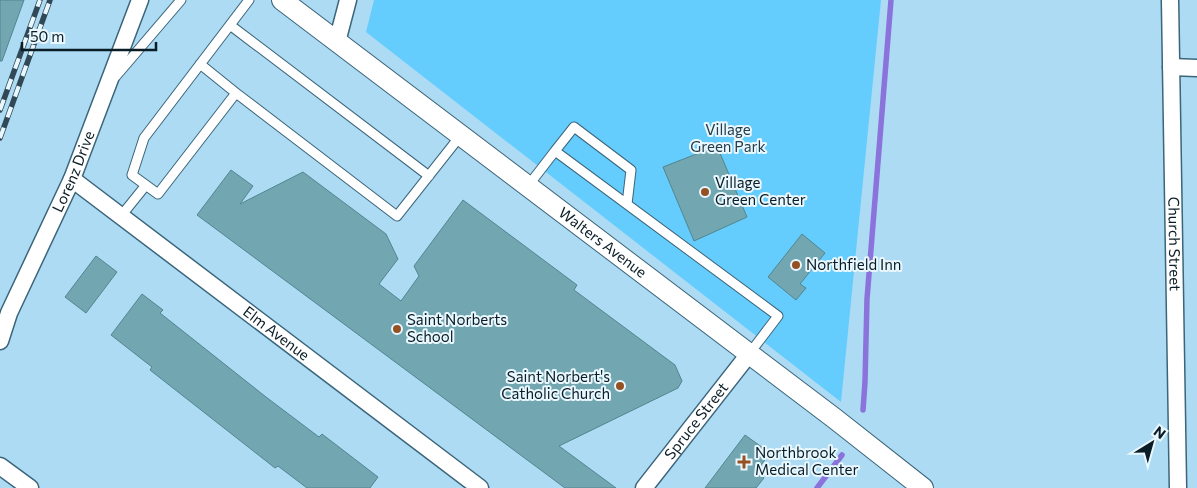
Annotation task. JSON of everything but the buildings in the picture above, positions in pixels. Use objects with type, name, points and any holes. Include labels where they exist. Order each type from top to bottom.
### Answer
[{"type":"street","name":"Lorenz Drive","points":[[0,341],[8,313],[72,179],[140,0]]},
{"type":"street","name":"Walters Avenue","points":[[282,0],[834,418],[923,488]]},
{"type":"street","points":[[337,42],[348,0]]},
{"type":"street","name":"Church Street","points":[[1170,0],[1178,488]]},
{"type":"street","points":[[1171,67],[1197,68]]},
{"type":"street","name":"Elm Avenue","points":[[72,179],[480,488]]},
{"type":"street","name":"Spruce Street","points":[[644,488],[749,354]]},
{"type":"street","points":[[0,466],[30,488]]},
{"type":"lane","points":[[107,87],[181,0]]},
{"type":"lane","points":[[236,93],[158,194],[132,175],[144,138],[249,0]]},
{"type":"lane","points":[[230,25],[429,176]]},
{"type":"lane","points":[[200,64],[397,216],[461,136]]},
{"type":"lane","points":[[528,186],[574,127],[631,170],[627,204]]},
{"type":"lane","points":[[555,151],[778,316],[749,354]]},
{"type":"lane","points":[[121,216],[146,185]]},
{"type":"green space","name":"Village Green Park","points":[[374,0],[881,0],[841,402],[366,32]]},
{"type":"waterway","points":[[863,410],[867,299],[891,0]]},
{"type":"waterway","points":[[817,488],[842,455]]},
{"type":"railway","points":[[0,110],[40,0]]},
{"type":"railway","points":[[0,138],[50,0]]},
{"type":"place","name":"Village Green Center","points":[[705,192]]},
{"type":"place","name":"Northfield Inn","points":[[796,265]]},
{"type":"place","name":"Saint Norberts School","points":[[397,329]]},
{"type":"place","name":"Saint Norbert's Catholic Church","points":[[620,386]]},
{"type":"place","name":"Northbrook Medical Center","points":[[744,462]]}]
